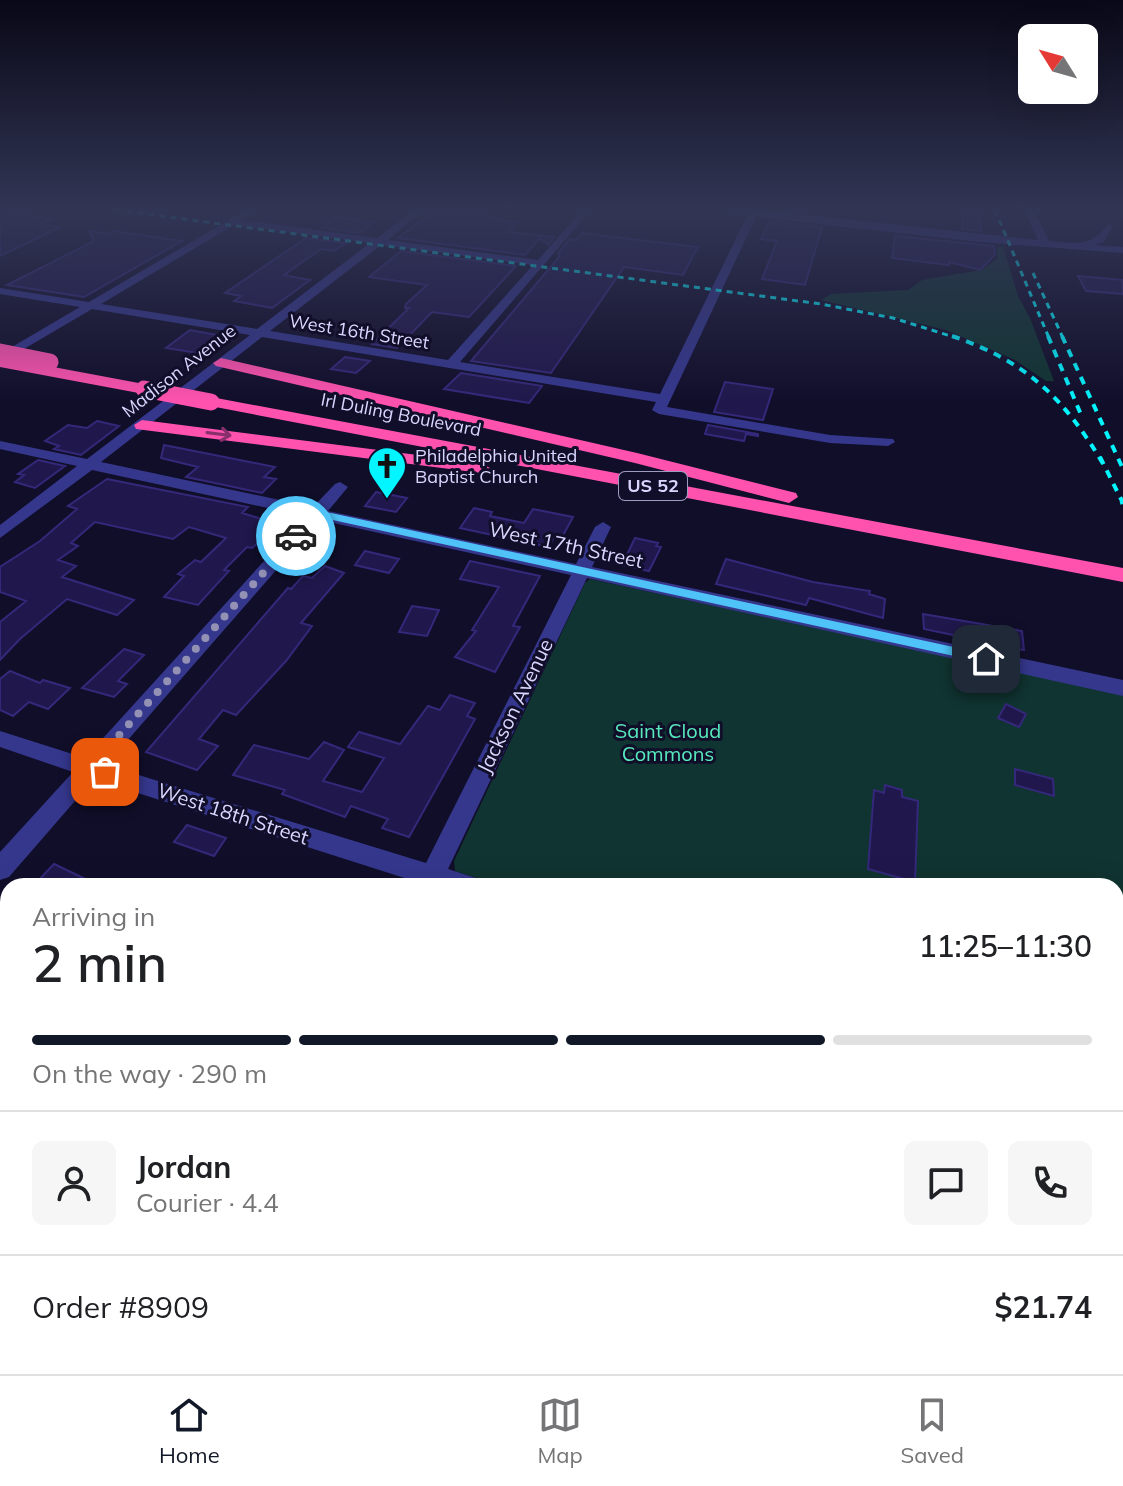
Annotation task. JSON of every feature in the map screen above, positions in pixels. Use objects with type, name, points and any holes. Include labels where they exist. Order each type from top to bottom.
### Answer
[{"type":"highway","name":"Irl Duling Boulevard","points":[[0,352],[44,365]]},
{"type":"highway","name":"Irl Duling Boulevard","points":[[0,360],[150,385],[653,486],[1094,563],[1123,562]]},
{"type":"highway","points":[[221,363],[666,465],[823,505]]},
{"type":"highway","name":"Irl Duling Boulevard","points":[[216,398],[823,505],[1094,563],[1123,575]]},
{"type":"highway","points":[[142,425],[539,476],[653,486]]},
{"type":"street","points":[[0,360],[144,274]]},
{"type":"street","name":"Madison Avenue","points":[[0,533],[337,274]]},
{"type":"street","points":[[450,365],[530,274]]},
{"type":"street","points":[[662,404],[724,274]]},
{"type":"street","name":"West 16th Street","points":[[0,291],[450,365],[830,439],[888,442]]},
{"type":"street","name":"West 17th Street","points":[[0,445],[1123,688]]},
{"type":"street","points":[[0,869],[340,487]]},
{"type":"street","name":"Jackson Avenue","points":[[431,878],[603,527]]},
{"type":"street","name":"West 18th Street","points":[[0,739],[421,878]]},
{"type":"green space","points":[[957,274],[1011,274],[1054,381],[1046,381],[1015,360],[946,330],[821,300],[831,294],[908,290],[922,280]]},
{"type":"green space","name":"Saint Cloud Commons","points":[[590,579],[1123,694],[1123,878],[477,878],[455,871],[454,861],[585,583]]},
{"type":"building","points":[[29,274],[124,274],[84,297],[7,285]]},
{"type":"building","points":[[253,274],[285,274],[310,280],[272,308],[234,301],[241,296],[225,293]]},
{"type":"building","points":[[373,274],[509,274],[469,317],[432,312],[397,348],[372,344],[409,308],[405,308],[406,304],[427,285],[369,277]]},
{"type":"building","points":[[545,274],[619,274],[551,373],[471,361]]},
{"type":"building","points":[[764,274],[808,274],[805,285],[762,279]]},
{"type":"building","points":[[1078,276],[1123,280],[1123,294],[1086,291]]},
{"type":"building","points":[[190,330],[231,340],[210,355],[166,348]]},
{"type":"building","points":[[345,357],[370,361],[356,373],[331,369]]},
{"type":"building","points":[[461,373],[542,386],[529,403],[444,389]]},
{"type":"building","points":[[725,382],[773,389],[763,420],[714,412]]},
{"type":"building","points":[[97,421],[119,426],[81,455],[54,449],[59,446],[45,441],[68,425],[87,428]]},
{"type":"building","points":[[708,425],[758,436],[746,434],[744,441],[705,434]]},
{"type":"building","points":[[164,445],[275,467],[264,477],[276,479],[262,493],[186,477],[198,467],[161,458]]},
{"type":"building","points":[[38,460],[65,466],[35,488],[15,482],[24,475],[18,474]]},
{"type":"building","points":[[107,479],[248,507],[242,513],[275,523],[267,529],[272,531],[252,548],[247,547],[224,570],[229,571],[198,605],[164,597],[184,576],[178,574],[195,560],[201,562],[226,538],[189,527],[173,539],[95,522],[71,543],[78,546],[58,560],[76,566],[62,577],[134,600],[117,615],[67,599],[0,660],[0,622],[26,601],[0,592],[0,567],[40,541],[77,509],[68,506]]},
{"type":"building","name":"Philadelphia United Baptist Church","points":[[376,492],[407,498],[396,512],[365,506]]},
{"type":"building","points":[[474,508],[492,512],[490,516],[524,523],[533,509],[573,517],[561,539],[554,537],[549,547],[460,528]]},
{"type":"building","points":[[635,538],[658,543],[656,546],[661,547],[649,571],[622,565]]},
{"type":"building","points":[[365,551],[399,559],[389,573],[355,565]]},
{"type":"building","points":[[726,559],[813,582],[870,591],[869,594],[885,599],[883,618],[809,598],[806,605],[716,584]]},
{"type":"building","points":[[470,561],[540,576],[513,626],[520,627],[495,672],[455,657],[476,631],[472,630],[499,587],[460,579]]},
{"type":"building","points":[[325,566],[344,573],[301,623],[312,626],[286,661],[236,715],[223,710],[199,739],[218,746],[197,770],[146,752],[288,588],[291,589],[303,576],[312,578]]},
{"type":"building","points":[[412,606],[439,610],[427,636],[399,632]]},
{"type":"building","points":[[923,614],[1022,631],[1024,650],[987,645],[987,642],[924,629]]},
{"type":"building","points":[[124,649],[144,655],[118,681],[127,684],[114,697],[82,688]]},
{"type":"building","points":[[10,671],[40,683],[43,680],[70,688],[48,709],[29,702],[13,716],[0,710],[0,679]]},
{"type":"building","points":[[450,695],[475,703],[467,716],[475,719],[409,837],[382,828],[388,819],[351,806],[345,817],[282,794],[285,790],[233,775],[254,745],[309,759],[324,742],[344,750],[323,781],[362,792],[384,758],[348,747],[359,732],[400,744],[428,706],[440,710]]},
{"type":"building","points":[[1006,704],[1026,714],[1019,727],[998,718]]},
{"type":"building","points":[[1015,769],[1053,779],[1054,796],[1015,785]]},
{"type":"building","points":[[885,785],[902,790],[902,797],[918,801],[915,878],[901,878],[868,869],[874,790],[884,793]]},
{"type":"building","points":[[187,825],[226,838],[214,856],[174,842]]},
{"type":"building","points":[[54,864],[83,878],[41,878]]},
{"type":"railway","points":[[597,274],[821,304],[893,318],[957,338]]},
{"type":"railway","points":[[1022,274],[1049,338]]},
{"type":"railway","points":[[1034,274],[1063,338]]},
{"type":"railway","points":[[952,336],[1002,358],[1042,386],[1075,422],[1105,467]]},
{"type":"railway","points":[[1048,336],[1082,417]]},
{"type":"railway","points":[[1062,336],[1123,469]]},
{"type":"railway","points":[[1100,457],[1105,467]]},
{"type":"railway","points":[[1105,467],[1122,501]]},
{"type":"way so far","points":[[105,772],[91,767],[296,536]]},
{"type":"place","name":"Philadelphia United Baptist Church","points":[[387,500]]},
{"type":"route","points":[[296,536],[317,513],[986,659]]}]
